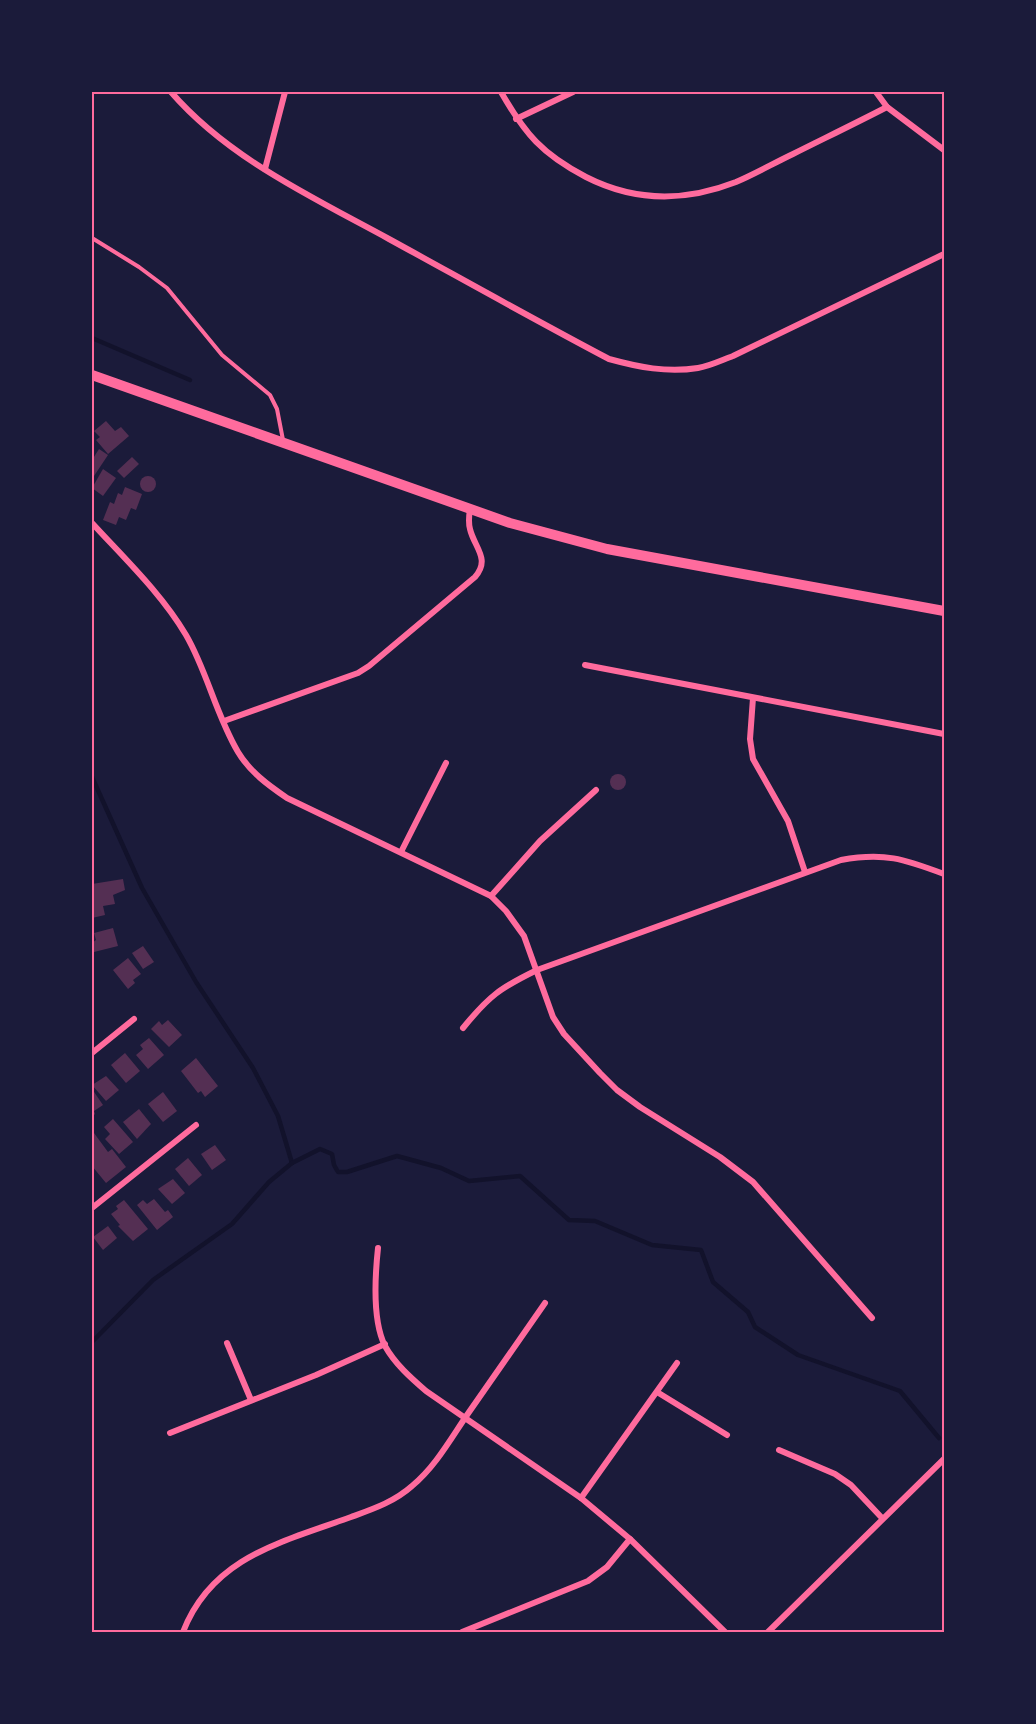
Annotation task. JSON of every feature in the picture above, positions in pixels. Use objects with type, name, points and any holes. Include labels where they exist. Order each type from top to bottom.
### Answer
[{"type":"main road","points":[[92,375],[510,523],[607,549],[945,611]]},
{"type":"street","points":[[171,92],[190,114],[230,147],[265,169],[337,211],[601,355],[638,367],[672,370],[699,368],[734,356],[945,254]]},
{"type":"street","points":[[265,169],[285,92]]},
{"type":"street","points":[[501,92],[516,119],[540,148],[570,169],[607,188],[633,195],[669,197],[705,191],[736,182],[887,107]]},
{"type":"street","points":[[516,119],[573,92]]},
{"type":"street","points":[[876,92],[887,107],[945,150]]},
{"type":"street","points":[[224,721],[358,673],[475,577],[481,570],[482,563],[470,530],[470,509]]},
{"type":"street","points":[[92,523],[150,587],[174,618],[193,649],[238,752],[260,779],[287,798],[491,896],[506,911],[524,936],[553,1017],[564,1034],[617,1090],[720,1157],[753,1182],[872,1318]]},
{"type":"street","points":[[585,665],[945,734]]},
{"type":"street","points":[[753,698],[750,739],[753,759],[788,821],[805,872]]},
{"type":"street","points":[[400,852],[446,763]]},
{"type":"street","points":[[491,896],[540,841],[596,790]]},
{"type":"street","points":[[463,1028],[490,997],[537,970],[840,860],[863,856],[882,856],[907,860],[945,874]]},
{"type":"street","points":[[92,1053],[134,1019]]},
{"type":"street","points":[[92,1208],[196,1125]]},
{"type":"street","points":[[378,1248],[376,1298],[378,1320],[385,1344],[408,1376],[426,1391],[581,1498],[630,1539],[725,1632]]},
{"type":"street","points":[[183,1632],[190,1613],[206,1590],[223,1574],[248,1557],[386,1504],[412,1486],[439,1457],[545,1303]]},
{"type":"street","points":[[227,1343],[251,1400]]},
{"type":"street","points":[[170,1433],[316,1375],[385,1344]]},
{"type":"street","points":[[581,1498],[677,1363]]},
{"type":"street","points":[[657,1392],[727,1435]]},
{"type":"street","points":[[779,1450],[835,1474],[850,1485],[882,1518]]},
{"type":"street","points":[[768,1632],[882,1518],[945,1459]]},
{"type":"street","points":[[462,1632],[588,1581],[607,1567],[630,1539]]},
{"type":"lane","points":[[92,238],[139,267],[167,288],[222,355],[270,395],[277,410],[283,443]]},
{"type":"building","points":[[106,421],[115,431],[121,427],[129,436],[108,454],[96,440],[100,437],[94,431]]},
{"type":"building","points":[[99,449],[108,455],[92,479],[92,460]]},
{"type":"building","points":[[132,457],[139,464],[124,478],[117,471]]},
{"type":"building","points":[[103,469],[116,478],[103,496],[92,488]]},
{"type":"building","points":[[148,476],[154,478],[156,484],[154,490],[148,492],[142,490],[140,484],[142,478]]},
{"type":"building","points":[[125,487],[142,494],[136,510],[131,508],[126,520],[119,517],[116,525],[103,520],[110,502],[114,504],[118,493],[122,495]]},
{"type":"building","points":[[618,774],[624,776],[626,782],[624,788],[618,790],[612,788],[610,782],[612,776]]},
{"type":"building","points":[[123,879],[125,890],[113,895],[115,904],[103,906],[105,915],[92,918],[92,884]]},
{"type":"building","points":[[113,928],[118,946],[94,952],[92,943],[96,940],[94,933]]},
{"type":"building","points":[[143,946],[154,962],[143,969],[132,953]]},
{"type":"building","points":[[128,958],[141,974],[133,980],[135,983],[128,989],[113,970]]},
{"type":"building","points":[[168,1020],[182,1035],[169,1047],[151,1029],[159,1021],[162,1025]]},
{"type":"building","points":[[149,1038],[164,1055],[148,1069],[136,1055],[143,1049],[140,1045]]},
{"type":"building","points":[[125,1053],[140,1071],[126,1083],[111,1065]]},
{"type":"building","points":[[196,1058],[218,1086],[205,1097],[201,1091],[198,1093],[181,1071]]},
{"type":"building","points":[[106,1076],[119,1090],[106,1101],[92,1085]]},
{"type":"building","points":[[92,1089],[103,1105],[94,1111],[95,1114],[92,1117]]},
{"type":"building","points":[[163,1092],[177,1111],[163,1122],[148,1104]]},
{"type":"building","points":[[139,1109],[151,1124],[137,1139],[123,1122]]},
{"type":"building","points":[[113,1119],[133,1142],[119,1154],[105,1139],[110,1134],[104,1127]]},
{"type":"building","points":[[94,1133],[108,1152],[112,1149],[126,1167],[106,1183],[92,1166],[92,1135]]},
{"type":"building","points":[[215,1145],[226,1160],[212,1170],[201,1154]]},
{"type":"building","points":[[188,1158],[202,1175],[189,1186],[175,1169]]},
{"type":"building","points":[[173,1179],[185,1193],[172,1204],[158,1189]]},
{"type":"building","points":[[154,1199],[165,1212],[168,1210],[173,1217],[157,1230],[137,1205],[143,1200],[147,1204]]},
{"type":"building","points":[[124,1200],[148,1229],[133,1241],[118,1226],[120,1225],[111,1214]]},
{"type":"building","points":[[108,1226],[117,1238],[103,1250],[93,1237]]},
{"type":"waterway","points":[[92,338],[190,380]]},
{"type":"waterway","points":[[92,777],[142,888],[196,982],[253,1068],[278,1116],[292,1163]]},
{"type":"waterway","points":[[92,1342],[153,1280],[232,1224],[269,1182],[292,1163],[320,1149],[332,1154],[338,1172],[347,1172],[397,1156],[441,1168],[469,1181],[520,1176],[569,1220],[595,1221],[652,1245],[701,1250],[713,1282],[748,1312],[755,1327],[798,1355],[900,1391],[939,1438]]}]
